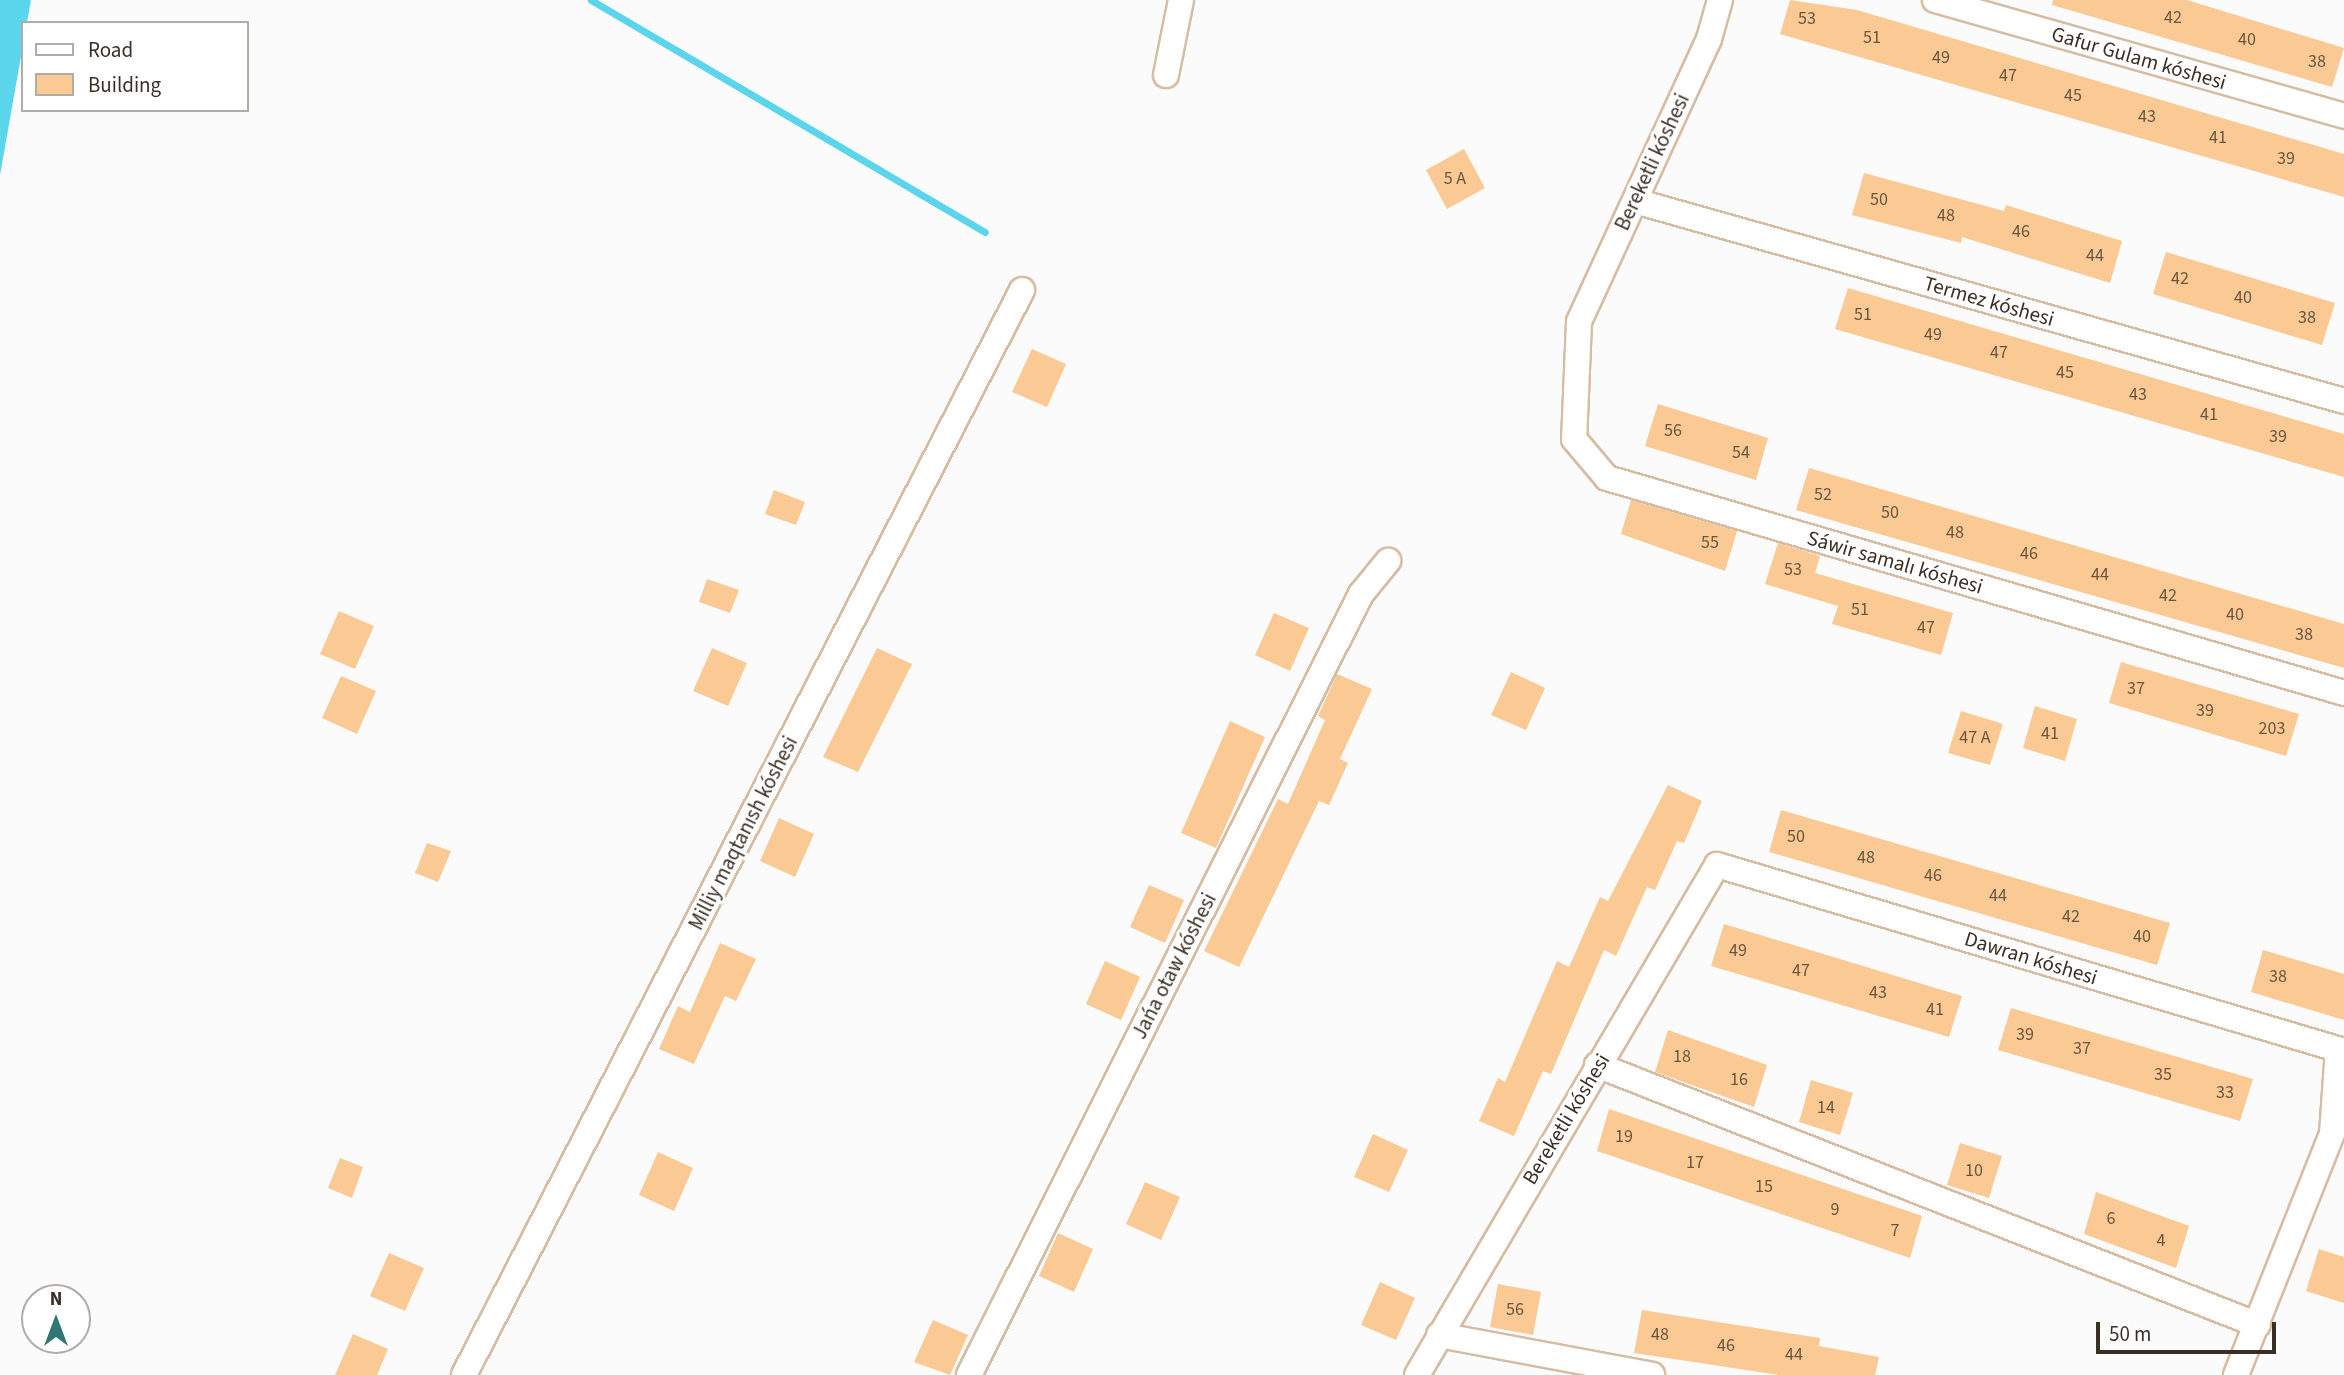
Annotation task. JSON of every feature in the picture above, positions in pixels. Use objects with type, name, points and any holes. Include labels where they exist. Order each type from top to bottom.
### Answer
[{"type":"street","points":[[1166,75],[1181,0]]},
{"type":"street","name":"Bereketli kóshesi","points":[[1578,322],[1709,40],[1720,0]]},
{"type":"street","name":"Gafur Gulam kóshesi","points":[[1935,0],[2344,116]]},
{"type":"street","name":"Termez kóshesi","points":[[1635,201],[2344,401]]},
{"type":"street","name":"Milliy maqtanısh kóshesi","points":[[464,1375],[1022,290]]},
{"type":"street","name":"Sáwir samalı kóshesi","points":[[1578,322],[1573,439],[1607,478],[2344,693]]},
{"type":"street","name":"Jańa otaw kóshesi","points":[[969,1375],[1361,594],[1388,561]]},
{"type":"street","name":"Bereketli kóshesi","points":[[1418,1375],[1717,864]]},
{"type":"street","name":"Dawran kóshesi","points":[[1717,864],[2341,1050]]},
{"type":"street","points":[[2236,1375],[2332,1134],[2341,1050]]},
{"type":"street","points":[[1597,1065],[2258,1325]]},
{"type":"street","points":[[1439,1335],[1652,1375]]},
{"type":"water","points":[[0,0],[31,0],[27,21],[21,21],[21,56],[0,175]]},
{"type":"building","points":[[1790,0],[1857,10],[2344,154],[2344,197],[1780,34]]},
{"type":"building","points":[[2053,0],[2187,0],[2344,48],[2332,87],[2052,5]]},
{"type":"building","points":[[1464,149],[1485,188],[1447,209],[1426,170]]},
{"type":"building","points":[[1864,173],[2004,211],[2006,205],[2122,241],[2110,283],[1962,237],[1961,243],[1852,215]]},
{"type":"building","points":[[2166,252],[2335,303],[2322,345],[2153,294]]},
{"type":"building","points":[[1848,288],[2344,434],[2344,477],[1835,329]]},
{"type":"building","points":[[1032,349],[1066,364],[1047,407],[1012,392]]},
{"type":"building","points":[[1658,404],[1768,438],[1756,480],[1645,446]]},
{"type":"building","points":[[1809,468],[2344,624],[2344,668],[1796,510]]},
{"type":"building","points":[[774,490],[805,502],[796,525],[765,514]]},
{"type":"building","points":[[1631,500],[1737,531],[1725,571],[1621,534]]},
{"type":"building","points":[[1778,543],[1820,556],[1815,573],[1953,613],[1941,655],[1832,624],[1838,606],[1765,584]]},
{"type":"building","points":[[707,579],[739,590],[730,613],[699,602]]},
{"type":"building","points":[[339,611],[374,626],[355,669],[320,654]]},
{"type":"building","points":[[1274,613],[1309,628],[1290,671],[1255,655]]},
{"type":"building","points":[[712,648],[747,663],[728,706],[693,691]]},
{"type":"building","points":[[877,648],[912,664],[858,772],[823,757]]},
{"type":"building","points":[[2121,662],[2299,714],[2286,756],[2109,703]]},
{"type":"building","points":[[1511,672],[1545,688],[1526,730],[1491,715]]},
{"type":"building","points":[[1337,674],[1372,689],[1340,759],[1348,763],[1329,805],[1319,801],[1239,967],[1204,951],[1278,799],[1288,804],[1325,720],[1318,716]]},
{"type":"building","points":[[341,676],[376,691],[357,734],[322,718]]},
{"type":"building","points":[[2035,706],[2077,719],[2065,761],[2023,748]]},
{"type":"building","points":[[1961,711],[2003,724],[1990,765],[1948,753]]},
{"type":"building","points":[[1230,721],[1265,737],[1216,848],[1181,833]]},
{"type":"building","points":[[1668,785],[1702,801],[1684,843],[1677,841],[1655,890],[1647,887],[1616,956],[1604,950],[1551,1074],[1543,1071],[1514,1136],[1479,1121],[1498,1078],[1505,1082],[1557,961],[1569,967],[1600,897],[1608,901]]},
{"type":"building","points":[[1781,810],[2170,923],[2157,965],[1769,852]]},
{"type":"building","points":[[779,818],[814,834],[795,877],[760,861]]},
{"type":"building","points":[[427,843],[451,851],[438,882],[415,873]]},
{"type":"building","points":[[1149,885],[1184,900],[1165,943],[1130,927]]},
{"type":"building","points":[[1724,924],[1962,996],[1949,1037],[1711,966]]},
{"type":"building","points":[[720,943],[756,959],[736,1001],[725,996],[694,1064],[659,1049],[678,1006],[690,1012]]},
{"type":"building","points":[[2263,950],[2344,974],[2344,1020],[2251,992]]},
{"type":"building","points":[[1105,961],[1140,977],[1121,1020],[1086,1004]]},
{"type":"building","points":[[2011,1008],[2253,1079],[2240,1121],[1998,1050]]},
{"type":"building","points":[[1668,1030],[1767,1065],[1754,1107],[1655,1072]]},
{"type":"building","points":[[1811,1080],[1853,1093],[1840,1135],[1799,1122]]},
{"type":"building","points":[[1609,1109],[1922,1216],[1910,1258],[1597,1151]]},
{"type":"building","points":[[1373,1134],[1408,1150],[1389,1192],[1354,1177]]},
{"type":"building","points":[[1960,1143],[2002,1156],[1989,1198],[1947,1185]]},
{"type":"building","points":[[658,1152],[693,1168],[674,1211],[639,1195]]},
{"type":"building","points":[[340,1158],[363,1167],[352,1198],[328,1188]]},
{"type":"building","points":[[1145,1182],[1180,1197],[1161,1240],[1126,1224]]},
{"type":"building","points":[[2096,1192],[2189,1226],[2176,1268],[2084,1234]]},
{"type":"building","points":[[1058,1233],[1093,1249],[1074,1292],[1039,1276]]},
{"type":"building","points":[[2319,1249],[2344,1257],[2344,1303],[2306,1291]]},
{"type":"building","points":[[389,1253],[424,1268],[405,1311],[370,1296]]},
{"type":"building","points":[[1380,1282],[1415,1298],[1396,1340],[1361,1325]]},
{"type":"building","points":[[1498,1284],[1541,1292],[1533,1335],[1490,1327]]},
{"type":"building","points":[[1642,1310],[1820,1338],[1819,1346],[1879,1357],[1875,1375],[1779,1375],[1634,1353]]},
{"type":"building","points":[[933,1320],[968,1335],[950,1375],[914,1362]]},
{"type":"building","points":[[353,1334],[388,1349],[377,1375],[335,1375]]},
{"type":"waterway","points":[[591,0],[985,232]]}]
